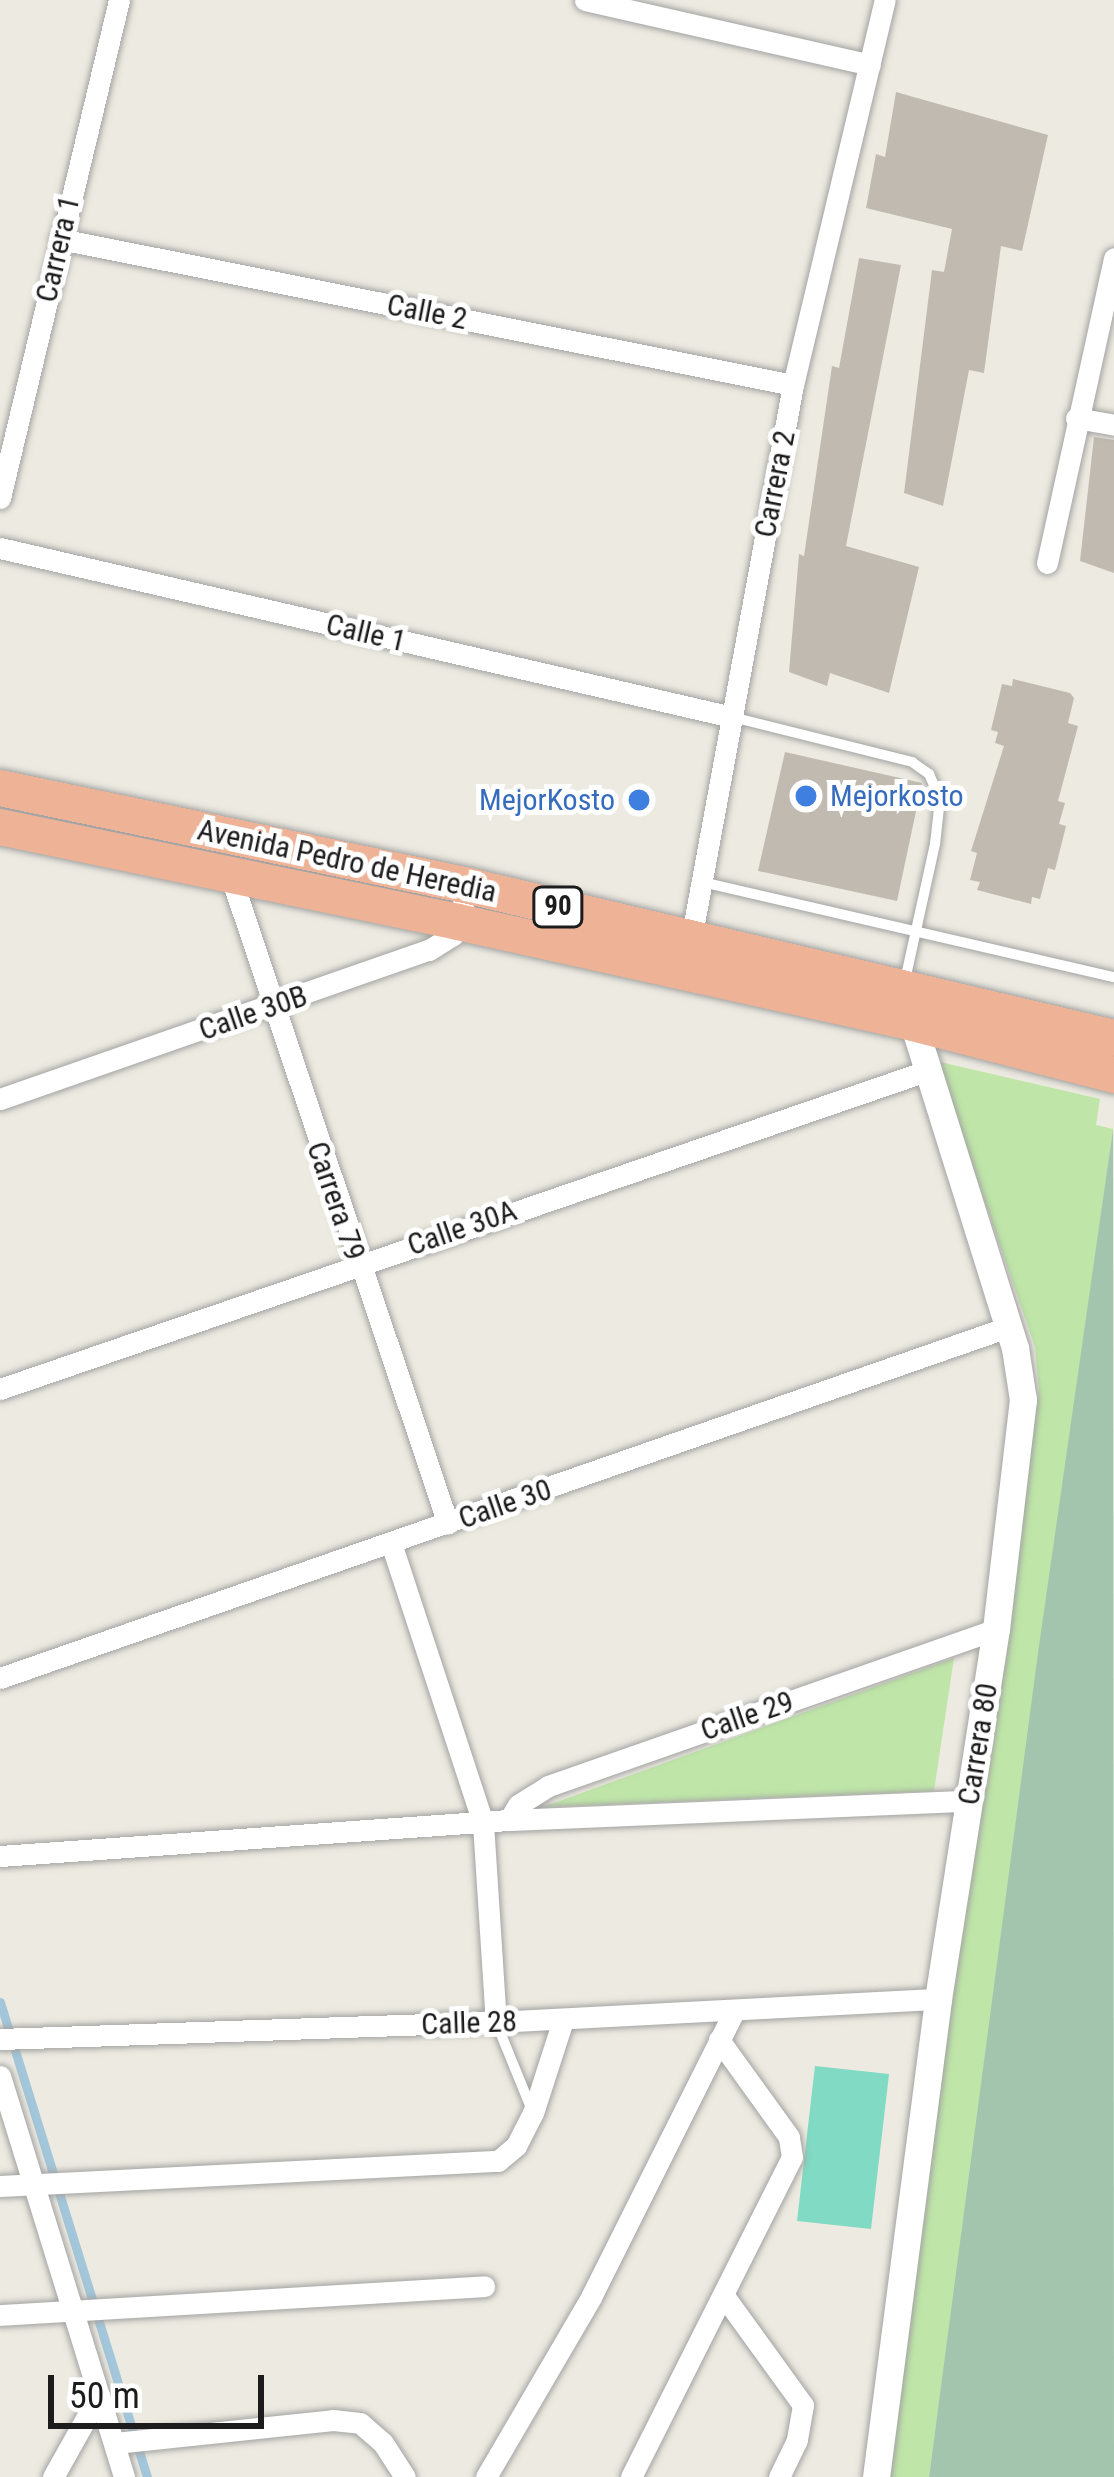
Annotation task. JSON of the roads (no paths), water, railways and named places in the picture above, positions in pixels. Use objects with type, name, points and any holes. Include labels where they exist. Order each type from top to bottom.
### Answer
[{"type":"highway","name":"Avenida Pedro de Heredia","points":[[0,788],[469,886],[688,955],[908,1006],[1114,1038]]},
{"type":"highway","name":"Avenida Pedro de Heredia","points":[[0,826],[458,922],[688,955]]},
{"type":"highway","name":"Avenida Pedro de Heredia","points":[[908,1006],[1114,1075]]},
{"type":"street","name":"Carrera 1","points":[[0,498],[118,0]]},
{"type":"street","points":[[585,0],[870,65]]},
{"type":"street","name":"Carrera 2","points":[[688,955],[794,385],[885,0]]},
{"type":"street","name":"Calle 2","points":[[60,239],[794,385]]},
{"type":"street","points":[[1047,562],[1112,271]]},
{"type":"street","points":[[1076,418],[1114,425]]},
{"type":"street","name":"Calle 1","points":[[0,548],[732,717]]},
{"type":"street","name":"Carrera 79","points":[[231,877],[356,1264],[448,1524]]},
{"type":"street","points":[[458,922],[469,886]]},
{"type":"street","name":"Calle 30B","points":[[0,1100],[429,950],[453,935],[458,922]]},
{"type":"street","name":"Carrera 80","points":[[875,2477],[938,2000],[996,1629],[1022,1400],[1008,1327],[908,1006]]},
{"type":"street","name":"Calle 30A","points":[[0,1389],[926,1071]]},
{"type":"street","name":"Calle 30","points":[[0,1678],[1008,1327]]},
{"type":"street","points":[[391,1543],[483,1823],[496,2023]]},
{"type":"street","name":"Calle 29","points":[[509,1820],[518,1805],[548,1786],[996,1629]]},
{"type":"street","points":[[0,1856],[509,1820],[969,1801]]},
{"type":"street","name":"Calle 28","points":[[0,2039],[496,2023],[938,2000]]},
{"type":"street","points":[[486,2477],[591,2297],[734,2011]]},
{"type":"street","points":[[0,2186],[498,2161],[516,2146],[533,2113],[562,2020]]},
{"type":"street","points":[[631,2477],[792,2157],[790,2137],[719,2040]]},
{"type":"street","points":[[0,2076],[40,2185],[99,2396],[120,2442],[124,2477]]},
{"type":"street","points":[[0,2315],[484,2286]]},
{"type":"street","points":[[724,2296],[803,2405],[797,2440],[778,2477]]},
{"type":"street","points":[[53,2477],[99,2396]]},
{"type":"street","points":[[120,2442],[333,2420],[360,2423],[383,2443],[405,2477]]},
{"type":"lane","points":[[732,717],[912,762],[929,774],[940,799],[908,1006]]},
{"type":"lane","points":[[702,882],[1114,977]]},
{"type":"lane","points":[[496,2023],[533,2113]]},
{"type":"waterway","points":[[0,2002],[147,2477]]},
{"type":"place","name":"Mejorkosto","points":[[806,796]]},
{"type":"place","name":"MejorKosto","points":[[639,800]]}]
